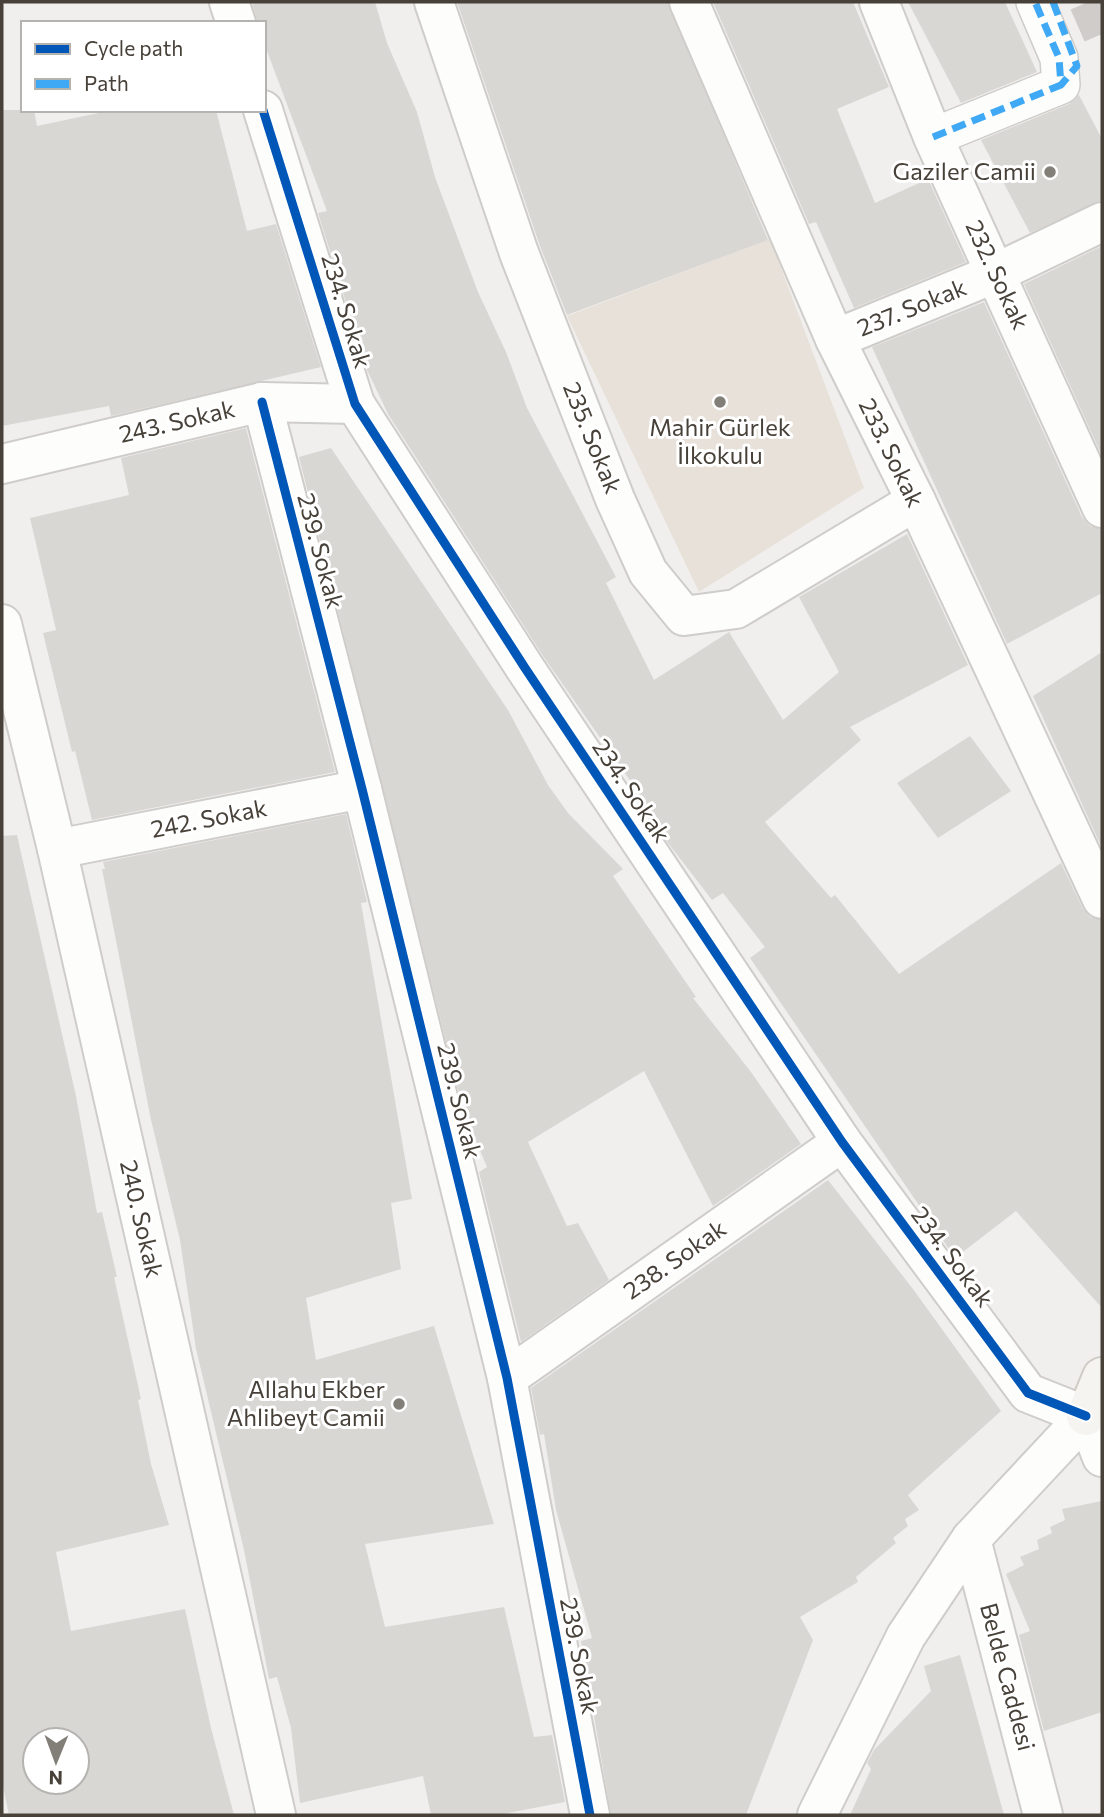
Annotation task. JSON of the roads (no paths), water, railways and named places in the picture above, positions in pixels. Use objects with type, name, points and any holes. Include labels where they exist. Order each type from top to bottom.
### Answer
[{"type":"main road","points":[[1094,1409],[1102,1377]]},
{"type":"street","points":[[229,2],[235,21]]},
{"type":"street","name":"235. Sokak","points":[[434,2],[519,253],[615,499],[648,572],[684,616],[736,609],[916,501]]},
{"type":"street","name":"233. Sokak","points":[[689,2],[835,339],[916,501],[1102,900]]},
{"type":"street","name":"232. Sokak","points":[[878,2],[933,137],[1102,508]]},
{"type":"street","points":[[1035,2],[1059,58],[1061,85]]},
{"type":"street","points":[[933,137],[1061,85],[1077,66],[1053,2]]},
{"type":"street","name":"234. Sokak","points":[[264,112],[355,404],[526,668],[842,1142],[1028,1393],[1094,1409]]},
{"type":"street","name":"237. Sokak","points":[[835,339],[996,273],[1102,222]]},
{"type":"street","name":"243. Sokak","points":[[2,464],[262,402],[355,404]]},
{"type":"street","name":"239. Sokak","points":[[262,402],[362,789],[507,1378],[590,1815]]},
{"type":"street","name":"240. Sokak","points":[[2,624],[57,849],[276,1815]]},
{"type":"street","name":"242. Sokak","points":[[57,849],[362,789]]},
{"type":"street","name":"238. Sokak","points":[[507,1378],[842,1142]]},
{"type":"street","points":[[1094,1409],[1102,1457]]},
{"type":"street","points":[[817,1815],[906,1636],[971,1539],[1094,1409]]},
{"type":"street","name":"Belde Caddesi","points":[[971,1539],[1044,1815]]},
{"type":"tunnel","points":[[1088,2],[1102,34]]},
{"type":"place","name":"Gaziler Camii","points":[[1050,172]]},
{"type":"place","name":"Mahir Gürlek İlkokulu","points":[[720,402]]},
{"type":"place","name":"Allahu Ekber Ahlibeyt Camii","points":[[399,1404]]}]
